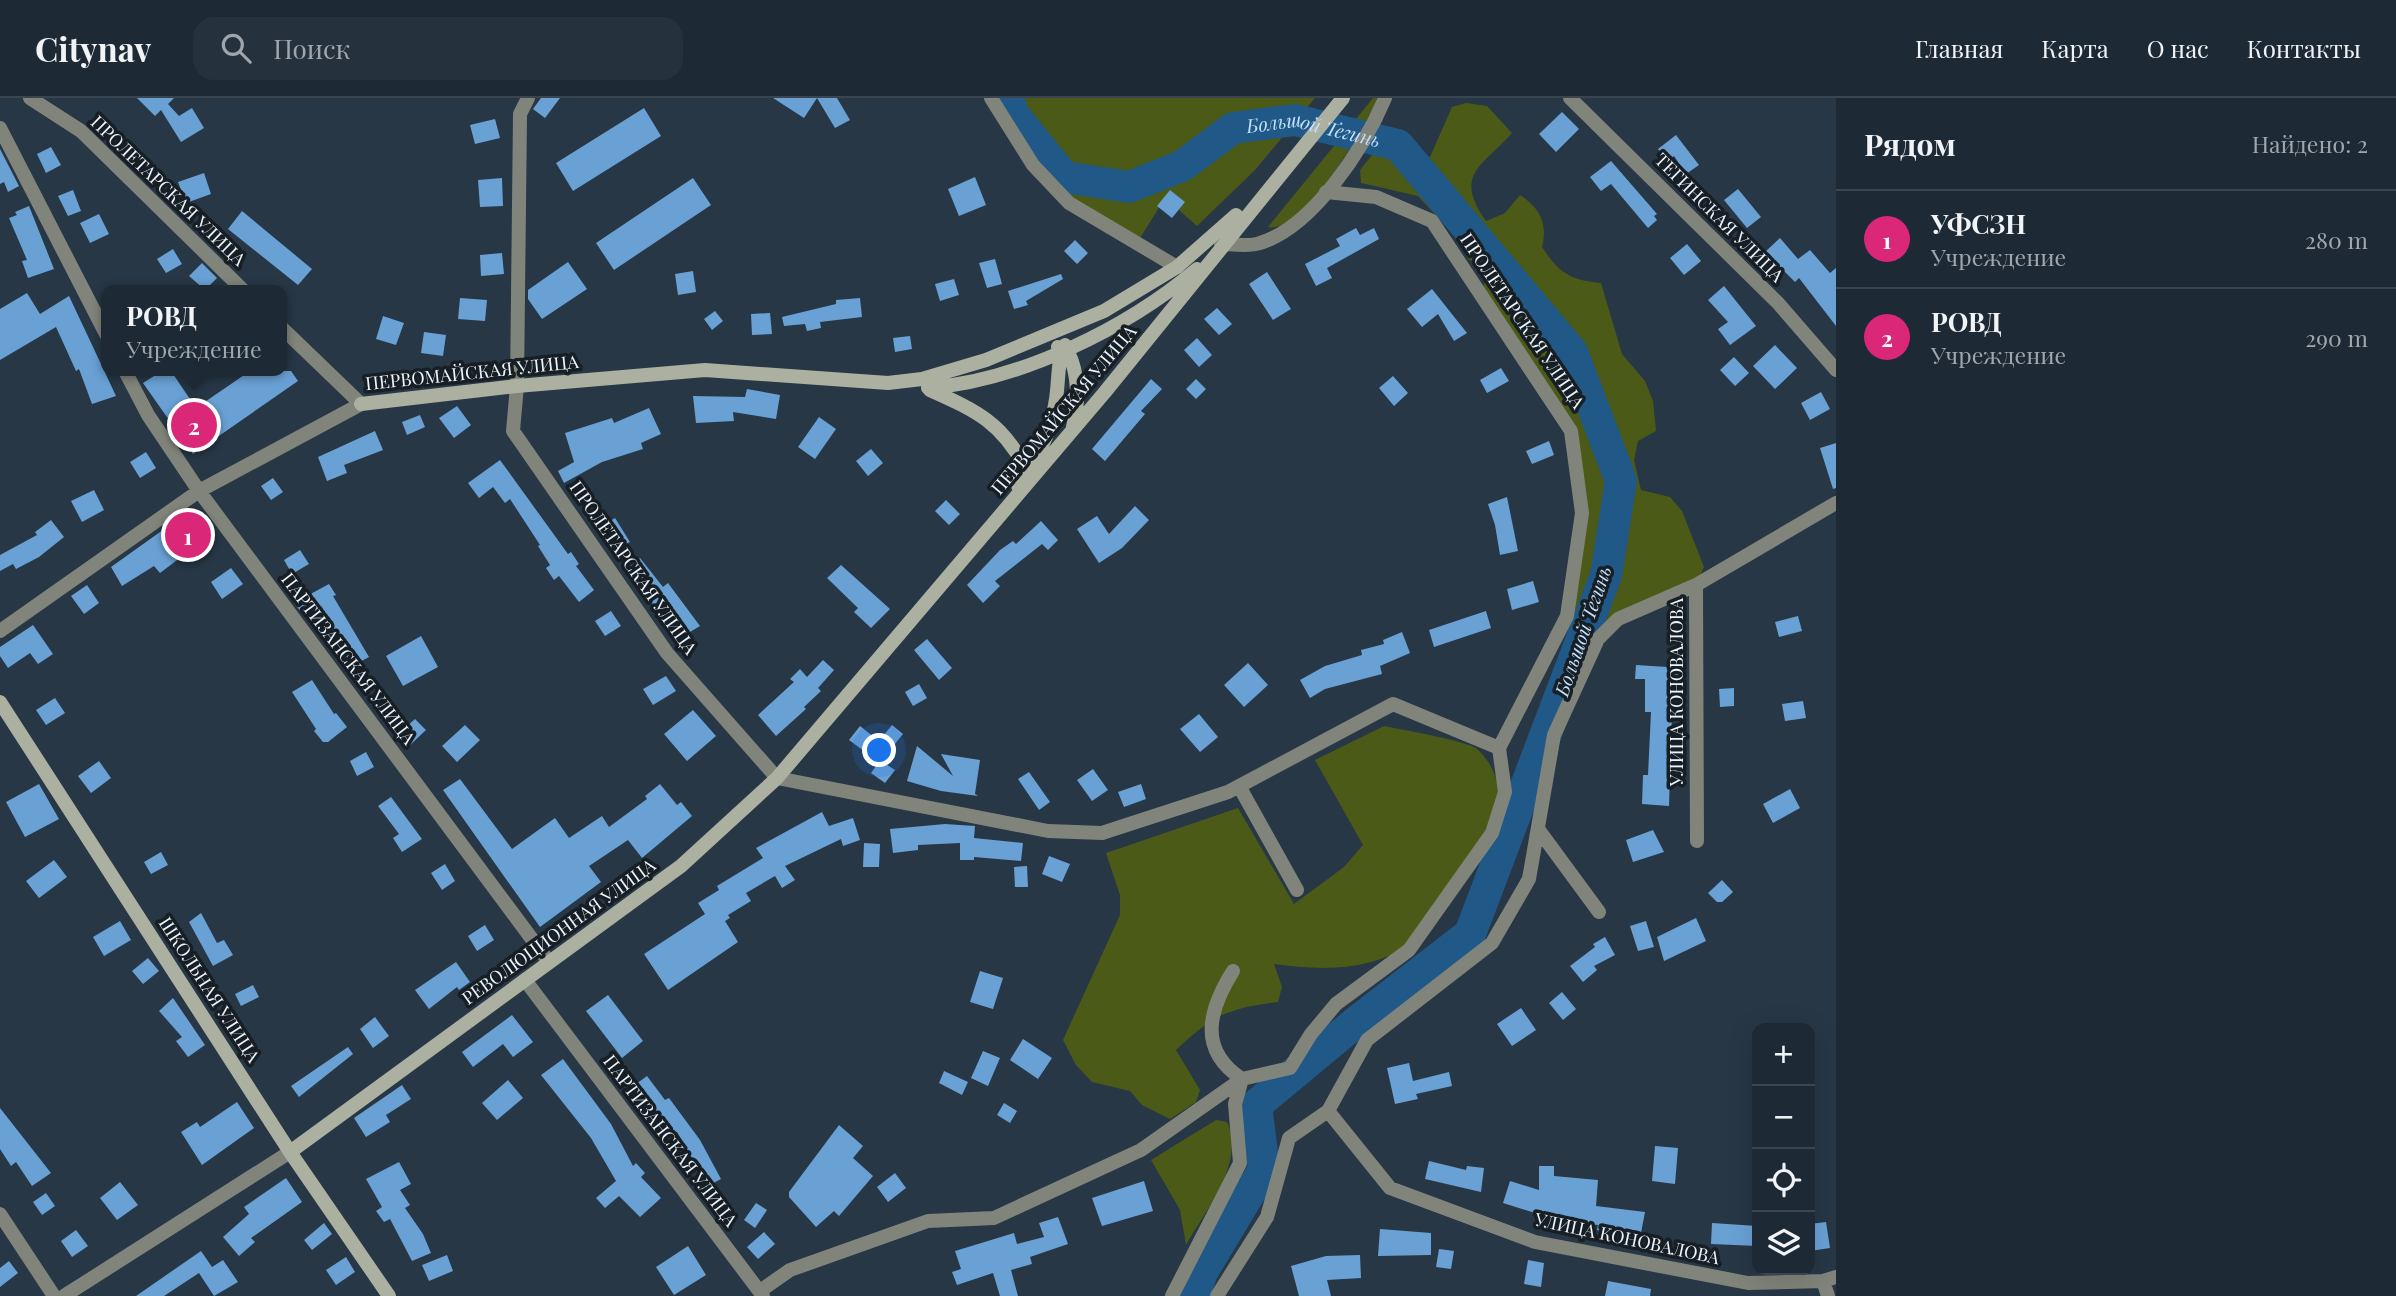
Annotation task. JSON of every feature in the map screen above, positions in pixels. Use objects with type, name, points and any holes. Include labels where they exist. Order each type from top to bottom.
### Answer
[{"type":"street","name":"ПРОЛЕТАРСКАЯ УЛИЦА","points":[[30,98],[81,131],[238,285]]},
{"type":"street","name":"ПРОЛЕТАРСКАЯ УЛИЦА","points":[[528,98],[520,114],[517,386],[513,431],[667,653],[777,778]]},
{"type":"street","points":[[991,98],[1033,165],[1069,203],[1177,267]]},
{"type":"street","name":"ПЕРВОМАЙСКАЯ УЛИЦА","points":[[1002,515],[1343,98]]},
{"type":"street","name":"ТЕГИНСКАЯ УЛИЦА","points":[[1570,98],[1778,303],[1836,370]]},
{"type":"street","points":[[925,384],[962,386],[1037,363],[1125,320],[1155,302],[1196,270],[1222,244],[1259,244],[1300,222],[1349,161],[1382,104]]},
{"type":"street","points":[[0,128],[101,322]]},
{"type":"street","name":"ПЕРВОМАЙСКАЯ УЛИЦА","points":[[0,631],[200,491],[361,404],[517,386],[705,370],[925,384],[1085,319],[1145,288],[1177,267],[1269,186]]},
{"type":"street","name":"ПРОЛЕТАРСКАЯ УЛИЦА","points":[[1326,192],[1376,197],[1432,222],[1571,431],[1582,513],[1567,616],[1499,748]]},
{"type":"street","points":[[1027,471],[1043,449],[1051,423],[1059,355],[1071,332],[1085,319]]},
{"type":"street","points":[[287,333],[361,404]]},
{"type":"street","points":[[1011,350],[1037,345],[1063,349],[1071,359],[1078,407],[1072,432]]},
{"type":"street","name":"ПАРТИЗАНСКАЯ УЛИЦА","points":[[128,376],[148,415],[200,491],[549,962]]},
{"type":"street","name":"ПЕРВОМАЙСКАЯ УЛИЦА","points":[[925,384],[977,411],[996,426],[1014,446],[1027,471],[1002,515]]},
{"type":"street","name":"УЛИЦА КОНОВАЛОВА","points":[[1217,1296],[1267,1217],[1289,1138],[1328,1111],[1367,1040],[1492,943],[1529,879],[1554,735],[1598,639],[1618,620],[1696,585],[1836,503]]},
{"type":"street","name":"РЕВОЛЮЦИОННАЯ УЛИЦА","points":[[64,1296],[290,1152],[681,866],[777,778],[1002,515]]},
{"type":"street","name":"УЛИЦА КОНОВАЛОВА","points":[[1696,585],[1697,841]]},
{"type":"street","name":"ШКОЛЬНАЯ УЛИЦА","points":[[0,702],[290,1152],[389,1296]]},
{"type":"street","points":[[777,778],[1048,831],[1102,833],[1239,786],[1393,704],[1499,748],[1505,792],[1492,833],[1464,868],[1409,950],[1336,1004],[1311,1034],[1290,1068],[1242,1079],[1230,1071],[1213,1050],[1210,1032],[1220,992],[1233,971]]},
{"type":"street","points":[[1239,786],[1297,890]]},
{"type":"street","points":[[1538,829],[1599,912]]},
{"type":"street","name":"ПАРТИЗАНСКАЯ УЛИЦА","points":[[525,980],[762,1294],[790,1270],[928,1221],[993,1218],[1141,1150],[1242,1079]]},
{"type":"street","points":[[1172,1296],[1240,1163],[1235,1104],[1242,1079]]},
{"type":"street","name":"УЛИЦА КОНОВАЛОВА","points":[[1328,1111],[1390,1188],[1535,1242],[1748,1283],[1829,1279]]},
{"type":"street","points":[[0,1214],[54,1296]]},
{"type":"street","points":[[1828,1296],[1829,1279]]},
{"type":"green space","points":[[991,98],[1315,98],[1255,170],[1197,226],[1179,210],[1184,202],[1170,190],[1137,243],[1069,203]]},
{"type":"green space","points":[[1373,98],[1377,98],[1360,131],[1314,198],[1298,215],[1282,225],[1268,227]]},
{"type":"green space","points":[[1466,103],[1487,106],[1512,133],[1482,163],[1472,181],[1476,205],[1486,221],[1505,213],[1520,195],[1533,205],[1541,217],[1544,231],[1542,247],[1554,263],[1573,277],[1601,283],[1622,354],[1645,381],[1653,401],[1656,431],[1638,441],[1634,460],[1641,490],[1670,497],[1682,511],[1704,567],[1696,585],[1618,619],[1598,639],[1567,616],[1582,513],[1571,431],[1480,293],[1487,278],[1476,263],[1468,259],[1457,238],[1418,196],[1361,183],[1360,170],[1388,135],[1430,157],[1452,107]]},
{"type":"green space","points":[[1384,726],[1447,739],[1477,749],[1492,769],[1498,786],[1499,803],[1492,821],[1409,941],[1389,956],[1357,965],[1324,968],[1274,964],[1282,987],[1278,1002],[1247,1007],[1223,1015],[1176,1050],[1200,1090],[1196,1102],[1170,1119],[1142,1105],[1130,1091],[1092,1082],[1076,1065],[1063,1040],[1120,915],[1120,895],[1106,853],[1238,808],[1294,904],[1344,867],[1363,845],[1315,760]]},
{"type":"green space","points":[[1216,1120],[1227,1122],[1231,1154],[1221,1186],[1186,1245],[1180,1210],[1151,1160]]},
{"type":"building","points":[[137,98],[174,98],[168,104],[179,116],[192,108],[204,128],[181,142],[161,110],[155,116]]},
{"type":"building","points":[[541,98],[560,98],[545,118],[533,109]]},
{"type":"building","points":[[773,98],[817,98],[804,118]]},
{"type":"building","points":[[817,98],[837,98],[850,120],[835,128]]},
{"type":"building","points":[[644,108],[661,136],[573,191],[556,163]]},
{"type":"building","points":[[1562,112],[1579,129],[1556,152],[1539,134]]},
{"type":"building","points":[[495,119],[500,138],[475,144],[470,125]]},
{"type":"building","points":[[1676,135],[1699,165],[1686,174],[1674,156],[1668,161],[1658,149]]},
{"type":"building","points":[[51,147],[61,165],[46,173],[37,154]]},
{"type":"building","points":[[0,149],[19,186],[8,192],[4,182],[0,184]]},
{"type":"building","points":[[1611,161],[1657,214],[1654,216],[1657,220],[1648,228],[1611,184],[1601,191],[1590,177]]},
{"type":"building","points":[[204,173],[211,194],[186,203],[178,182]]},
{"type":"building","points":[[975,177],[986,205],[959,216],[948,189]]},
{"type":"building","points":[[502,178],[503,206],[480,207],[478,180]]},
{"type":"building","points":[[693,178],[711,205],[614,270],[596,243]]},
{"type":"building","points":[[1738,189],[1761,217],[1747,228],[1724,200]]},
{"type":"building","points":[[73,190],[81,211],[68,216],[58,196]]},
{"type":"building","points":[[1170,190],[1185,202],[1172,218],[1157,206]]},
{"type":"building","points":[[29,206],[54,269],[28,278],[22,261],[27,260],[9,218]]},
{"type":"building","points":[[242,211],[312,269],[298,285],[228,229]]},
{"type":"building","points":[[99,214],[109,234],[90,243],[80,223]]},
{"type":"building","points":[[1356,228],[1360,235],[1374,228],[1379,239],[1327,268],[1332,278],[1316,286],[1305,264],[1340,246],[1336,239]]},
{"type":"building","points":[[1780,238],[1798,259],[1810,250],[1830,273],[1836,268],[1836,326],[1799,278],[1795,282],[1765,252]]},
{"type":"building","points":[[1075,240],[1088,253],[1077,264],[1064,251]]},
{"type":"building","points":[[1687,244],[1701,261],[1684,275],[1670,258]]},
{"type":"building","points":[[173,249],[182,264],[166,273],[157,259]]},
{"type":"building","points":[[502,253],[504,274],[481,276],[480,255]]},
{"type":"building","points":[[995,259],[1002,284],[987,288],[979,263]]},
{"type":"building","points":[[568,262],[587,289],[542,319],[528,299],[528,290]]},
{"type":"building","points":[[202,263],[217,278],[210,285],[199,285],[189,276]]},
{"type":"building","points":[[693,271],[696,292],[678,295],[675,274]]},
{"type":"building","points":[[1267,272],[1291,309],[1273,320],[1249,284]]},
{"type":"building","points":[[1061,274],[1063,279],[1026,301],[1028,305],[1014,309],[1008,291]]},
{"type":"building","points":[[954,279],[959,295],[940,301],[935,284]]},
{"type":"building","points":[[1724,286],[1756,326],[1730,345],[1718,329],[1728,322],[1708,300]]},
{"type":"building","points":[[1432,289],[1467,333],[1454,341],[1438,314],[1422,327],[1407,309]]},
{"type":"building","points":[[27,293],[40,314],[69,296],[101,364],[101,376],[107,376],[116,396],[92,404],[79,369],[76,371],[56,327],[0,360],[0,309]]},
{"type":"building","points":[[460,298],[487,300],[485,321],[458,319]]},
{"type":"building","points":[[860,298],[862,317],[820,322],[821,328],[807,331],[805,324],[784,326],[782,317],[836,304],[836,300]]},
{"type":"building","points":[[1217,308],[1232,324],[1219,335],[1204,319]]},
{"type":"building","points":[[715,311],[723,321],[712,330],[704,319]]},
{"type":"building","points":[[770,313],[772,334],[752,335],[751,314]]},
{"type":"building","points":[[383,316],[404,323],[396,345],[376,339]]},
{"type":"building","points":[[424,332],[446,335],[443,356],[421,353]]},
{"type":"building","points":[[910,336],[912,349],[895,352],[893,338]]},
{"type":"building","points":[[1197,338],[1212,355],[1199,367],[1184,350]]},
{"type":"building","points":[[1775,345],[1797,368],[1775,389],[1753,366]]},
{"type":"building","points":[[1734,357],[1749,373],[1735,386],[1720,370]]},
{"type":"building","points":[[1501,368],[1509,381],[1487,393],[1480,380]]},
{"type":"building","points":[[287,371],[291,371],[298,381],[193,454],[143,383],[154,376],[174,376],[196,408],[243,376],[287,376]]},
{"type":"building","points":[[1393,376],[1408,393],[1394,406],[1379,388]]},
{"type":"building","points":[[1151,379],[1162,389],[1141,411],[1145,414],[1105,461],[1092,449]]},
{"type":"building","points":[[1196,379],[1206,389],[1196,399],[1186,389]]},
{"type":"building","points":[[747,389],[780,395],[776,419],[733,412],[734,421],[696,423],[693,396],[745,397]]},
{"type":"building","points":[[1821,392],[1830,409],[1810,420],[1801,403]]},
{"type":"building","points":[[457,406],[471,425],[454,438],[439,418]]},
{"type":"building","points":[[649,408],[661,434],[641,443],[643,449],[602,462],[564,483],[558,471],[574,462],[565,433],[612,418],[614,423]]},
{"type":"building","points":[[420,415],[425,427],[407,435],[402,422]]},
{"type":"building","points":[[819,417],[836,429],[815,459],[798,447]]},
{"type":"building","points":[[375,431],[383,450],[344,465],[347,473],[327,481],[318,457]]},
{"type":"building","points":[[1549,441],[1554,455],[1532,464],[1526,451]]},
{"type":"building","points":[[1836,443],[1836,488],[1833,489],[1820,448]]},
{"type":"building","points":[[871,449],[883,463],[868,476],[856,461]]},
{"type":"building","points":[[146,452],[156,468],[140,478],[130,462]]},
{"type":"building","points":[[500,460],[568,554],[571,552],[579,564],[576,566],[594,590],[579,602],[559,576],[554,580],[546,568],[550,565],[538,546],[540,545],[510,499],[505,503],[493,487],[479,498],[468,483]]},
{"type":"building","points":[[273,478],[283,492],[271,500],[261,486]]},
{"type":"building","points":[[94,490],[104,510],[82,522],[71,501]]},
{"type":"building","points":[[1507,497],[1518,551],[1500,555],[1488,504]]},
{"type":"building","points":[[946,500],[960,514],[949,525],[935,511]]},
{"type":"building","points":[[1135,506],[1149,520],[1122,548],[1099,563],[1077,529],[1097,516],[1109,534]]},
{"type":"building","points":[[181,517],[201,542],[160,573],[154,566],[122,586],[111,567]]},
{"type":"building","points":[[615,518],[630,542],[611,550],[600,527]]},
{"type":"building","points":[[51,520],[64,537],[39,557],[16,569],[13,564],[0,571],[0,555],[37,535],[35,532]]},
{"type":"building","points":[[1041,521],[1058,540],[1048,550],[1042,544],[995,581],[1000,586],[983,603],[967,585],[1000,550],[1013,541],[1016,544]]},
{"type":"building","points":[[300,550],[309,564],[292,574],[284,560]]},
{"type":"building","points":[[640,558],[663,587],[668,583],[700,626],[685,635],[667,606],[659,613],[627,569]]},
{"type":"building","points":[[841,565],[890,609],[871,628],[854,612],[858,608],[827,578]]},
{"type":"building","points":[[231,568],[243,584],[222,599],[211,582]]},
{"type":"building","points":[[1533,581],[1539,602],[1512,610],[1507,589]]},
{"type":"building","points":[[329,584],[336,595],[333,596],[369,657],[352,666],[317,605],[302,613],[294,603]]},
{"type":"building","points":[[87,585],[99,603],[84,614],[71,596]]},
{"type":"building","points":[[611,611],[621,626],[605,636],[595,621]]},
{"type":"building","points":[[1486,611],[1491,628],[1434,647],[1429,630]]},
{"type":"building","points":[[1798,616],[1802,631],[1779,637],[1775,622]]},
{"type":"building","points":[[33,625],[53,654],[38,664],[30,653],[8,668],[0,656],[0,647]]},
{"type":"building","points":[[1402,632],[1410,653],[1380,666],[1382,674],[1325,689],[1310,698],[1300,680],[1325,666],[1362,655],[1361,650],[1384,644],[1383,640]]},
{"type":"building","points":[[421,636],[438,667],[403,686],[386,656]]},
{"type":"building","points":[[927,639],[952,668],[939,680],[914,650]]},
{"type":"building","points":[[823,660],[834,670],[818,688],[821,691],[804,707],[806,709],[776,736],[758,715],[794,682],[790,679],[800,669],[807,677]]},
{"type":"building","points":[[1248,663],[1268,685],[1244,707],[1224,685]]},
{"type":"building","points":[[1636,665],[1683,668],[1682,681],[1673,681],[1669,806],[1642,804],[1643,775],[1648,775],[1651,712],[1645,712],[1645,679],[1635,679]]},
{"type":"building","points":[[666,676],[676,691],[653,705],[643,689]]},
{"type":"building","points":[[312,680],[334,714],[336,713],[347,727],[328,742],[323,742],[314,731],[316,729],[292,692]]},
{"type":"building","points":[[919,684],[927,698],[913,706],[905,692]]},
{"type":"building","points":[[1734,688],[1734,706],[1720,707],[1719,689]]},
{"type":"building","points":[[55,698],[65,713],[46,725],[36,710]]},
{"type":"building","points":[[1803,701],[1806,718],[1785,721],[1782,704]]},
{"type":"building","points":[[693,710],[716,736],[687,761],[664,734]]},
{"type":"building","points":[[1199,714],[1218,737],[1200,752],[1180,729]]},
{"type":"building","points":[[415,719],[426,730],[408,747],[397,735]]},
{"type":"building","points":[[465,725],[480,740],[457,762],[442,746]]},
{"type":"building","points":[[892,725],[903,734],[881,761],[895,770],[885,783],[871,773],[879,762],[849,740],[860,726],[879,741]]},
{"type":"building","points":[[917,746],[953,776],[941,754],[980,760],[975,794],[978,796],[941,791],[907,781]]},
{"type":"building","points":[[366,752],[374,767],[357,776],[350,761]]},
{"type":"building","points":[[99,761],[111,778],[91,793],[78,776]]},
{"type":"building","points":[[1093,769],[1108,790],[1092,801],[1077,780]]},
{"type":"building","points":[[1029,772],[1050,802],[1039,810],[1018,779]]},
{"type":"building","points":[[460,779],[512,849],[555,818],[569,838],[602,816],[609,827],[647,799],[645,796],[660,784],[677,805],[681,802],[692,816],[642,858],[628,840],[589,866],[601,882],[540,927],[443,790]]},
{"type":"building","points":[[39,784],[59,819],[25,837],[6,802]]},
{"type":"building","points":[[1141,784],[1146,799],[1124,807],[1118,792]]},
{"type":"building","points":[[1790,789],[1800,808],[1773,823],[1763,804]]},
{"type":"building","points":[[391,797],[422,839],[402,852],[393,838],[399,834],[378,806]]},
{"type":"building","points":[[822,812],[829,826],[853,818],[860,840],[843,846],[841,839],[785,866],[795,880],[782,888],[775,876],[746,893],[751,901],[728,915],[730,918],[725,921],[738,942],[668,990],[644,954],[705,914],[698,903],[719,890],[717,886],[763,858],[756,848]]},
{"type":"building","points":[[945,824],[975,826],[974,838],[1023,843],[1021,861],[974,857],[974,860],[960,860],[960,843],[918,845],[918,850],[893,853],[890,829]]},
{"type":"building","points":[[1653,830],[1664,852],[1633,862],[1626,840]]},
{"type":"building","points":[[864,843],[880,844],[879,867],[863,867]]},
{"type":"building","points":[[161,852],[168,865],[151,874],[144,862]]},
{"type":"building","points":[[1049,856],[1070,864],[1062,882],[1042,874]]},
{"type":"building","points":[[54,860],[67,877],[39,898],[26,881]]},
{"type":"building","points":[[445,864],[455,881],[442,890],[431,873]]},
{"type":"building","points":[[1027,866],[1028,887],[1015,887],[1014,867]]},
{"type":"building","points":[[1722,880],[1733,892],[1722,902],[1717,902],[1708,893]]},
{"type":"building","points":[[201,913],[217,943],[224,940],[233,955],[213,966],[189,922]]},
{"type":"building","points":[[1696,918],[1706,941],[1664,961],[1657,937]]},
{"type":"building","points":[[120,921],[131,940],[104,956],[93,937]]},
{"type":"building","points":[[1646,921],[1654,947],[1638,951],[1630,926]]},
{"type":"building","points":[[485,925],[494,940],[477,951],[468,936]]},
{"type":"building","points":[[1605,937],[1615,955],[1594,966],[1597,970],[1583,982],[1570,966],[1595,947],[1593,944]]},
{"type":"building","points":[[148,958],[159,971],[143,984],[132,971]]},
{"type":"building","points":[[456,962],[470,982],[459,990],[457,987],[429,1009],[415,990]]},
{"type":"building","points":[[980,971],[1003,978],[993,1009],[970,1002]]},
{"type":"building","points":[[253,985],[259,997],[241,1006],[235,994]]},
{"type":"building","points":[[1562,992],[1576,1009],[1563,1020],[1549,1003]]},
{"type":"building","points":[[608,995],[643,1041],[622,1058],[586,1011]]},
{"type":"building","points":[[173,998],[205,1045],[188,1057],[176,1041],[182,1037],[159,1011]]},
{"type":"building","points":[[1521,1008],[1536,1030],[1512,1046],[1497,1024]]},
{"type":"building","points":[[512,1015],[533,1042],[513,1057],[503,1044],[473,1067],[462,1052]]},
{"type":"building","points":[[375,1017],[389,1036],[373,1048],[360,1029]]},
{"type":"building","points":[[1023,1039],[1052,1058],[1038,1079],[1010,1060]]},
{"type":"building","points":[[348,1047],[353,1054],[299,1097],[291,1086]]},
{"type":"building","points":[[983,1051],[1000,1058],[988,1086],[971,1078]]},
{"type":"building","points":[[563,1059],[611,1124],[633,1166],[636,1163],[645,1173],[641,1177],[661,1198],[640,1217],[619,1196],[605,1208],[596,1198],[616,1181],[591,1138],[541,1075]]},
{"type":"building","points":[[1409,1063],[1413,1081],[1449,1072],[1452,1086],[1416,1094],[1418,1099],[1395,1104],[1387,1068]]},
{"type":"building","points":[[944,1071],[968,1082],[962,1095],[939,1083]]},
{"type":"building","points":[[647,1076],[665,1100],[669,1098],[700,1140],[721,1179],[708,1186],[677,1132],[672,1135],[636,1084]]},
{"type":"building","points":[[508,1080],[523,1098],[497,1120],[482,1103]]},
{"type":"building","points":[[402,1085],[411,1099],[386,1115],[390,1122],[366,1137],[354,1118]]},
{"type":"building","points":[[237,1102],[254,1128],[202,1165],[181,1132],[197,1122],[200,1127]]},
{"type":"building","points":[[1004,1103],[1017,1111],[1010,1123],[997,1115]]},
{"type":"building","points":[[0,1108],[51,1173],[32,1186],[16,1162],[11,1166],[0,1149]]},
{"type":"building","points":[[839,1125],[863,1146],[853,1158],[873,1176],[839,1216],[834,1211],[816,1227],[789,1197],[789,1192]]},
{"type":"building","points":[[1655,1146],[1678,1148],[1675,1184],[1652,1181]]},
{"type":"building","points":[[1429,1161],[1466,1170],[1467,1166],[1484,1168],[1481,1192],[1425,1179]]},
{"type":"building","points":[[399,1162],[411,1184],[400,1190],[410,1205],[405,1208],[423,1234],[431,1253],[412,1261],[390,1219],[384,1222],[376,1211],[382,1207],[366,1179]]},
{"type":"building","points":[[1539,1166],[1554,1166],[1554,1176],[1598,1180],[1596,1206],[1645,1212],[1641,1233],[1612,1228],[1611,1233],[1597,1230],[1598,1225],[1553,1220],[1553,1224],[1538,1224],[1538,1214],[1503,1203],[1510,1181],[1539,1190]]},
{"type":"building","points":[[895,1173],[906,1188],[888,1202],[877,1187]]},
{"type":"building","points":[[286,1178],[302,1202],[251,1238],[255,1242],[239,1256],[223,1237],[249,1214],[244,1207]]},
{"type":"building","points":[[1144,1181],[1153,1211],[1102,1226],[1092,1198]]},
{"type":"building","points":[[120,1182],[138,1205],[117,1220],[100,1198]]},
{"type":"building","points":[[46,1193],[55,1206],[42,1215],[33,1202]]},
{"type":"building","points":[[756,1203],[767,1210],[755,1228],[744,1220]]},
{"type":"building","points":[[1058,1217],[1068,1244],[1030,1257],[1032,1264],[1011,1270],[1018,1296],[1000,1296],[993,1273],[957,1285],[952,1272],[961,1269],[955,1251],[1014,1233],[1017,1244],[1044,1237],[1039,1223]]},
{"type":"building","points":[[1826,1222],[1830,1248],[1815,1250],[1815,1223]]},
{"type":"building","points":[[324,1223],[332,1234],[312,1250],[304,1240]]},
{"type":"building","points":[[1712,1223],[1752,1226],[1752,1246],[1711,1244]]},
{"type":"building","points":[[1380,1229],[1431,1233],[1431,1255],[1378,1256]]},
{"type":"building","points":[[76,1230],[88,1246],[72,1257],[61,1241]]},
{"type":"building","points":[[764,1232],[775,1244],[758,1259],[747,1247]]},
{"type":"building","points":[[688,1246],[706,1275],[674,1295],[656,1267]]},
{"type":"building","points":[[1439,1249],[1454,1251],[1451,1269],[1436,1267]]},
{"type":"building","points":[[201,1251],[212,1267],[223,1260],[238,1282],[214,1296],[199,1273],[164,1296],[136,1296]]},
{"type":"building","points":[[447,1255],[453,1271],[429,1281],[422,1265]]},
{"type":"building","points":[[1360,1255],[1361,1278],[1327,1280],[1331,1296],[1299,1296],[1291,1266],[1326,1256]]},
{"type":"building","points":[[346,1257],[355,1272],[336,1285],[326,1270]]},
{"type":"building","points":[[1528,1260],[1544,1263],[1541,1287],[1524,1284]]},
{"type":"building","points":[[9,1261],[18,1273],[0,1287],[0,1268]]},
{"type":"building","points":[[1608,1281],[1651,1289],[1650,1296],[1605,1296]]},
{"type":"waterway","name":"Большой Тегинь","points":[[1008,98],[1013,114],[1064,177],[1129,187],[1182,166],[1233,128],[1295,120],[1398,145],[1572,352],[1621,481],[1606,575],[1470,934],[1355,1023],[1256,1105],[1264,1169],[1202,1272],[1194,1296]]},
{"type":"place","name":"РОВД","points":[[194,425]]},
{"type":"place","name":"УФСЗН","points":[[188,535]]}]
